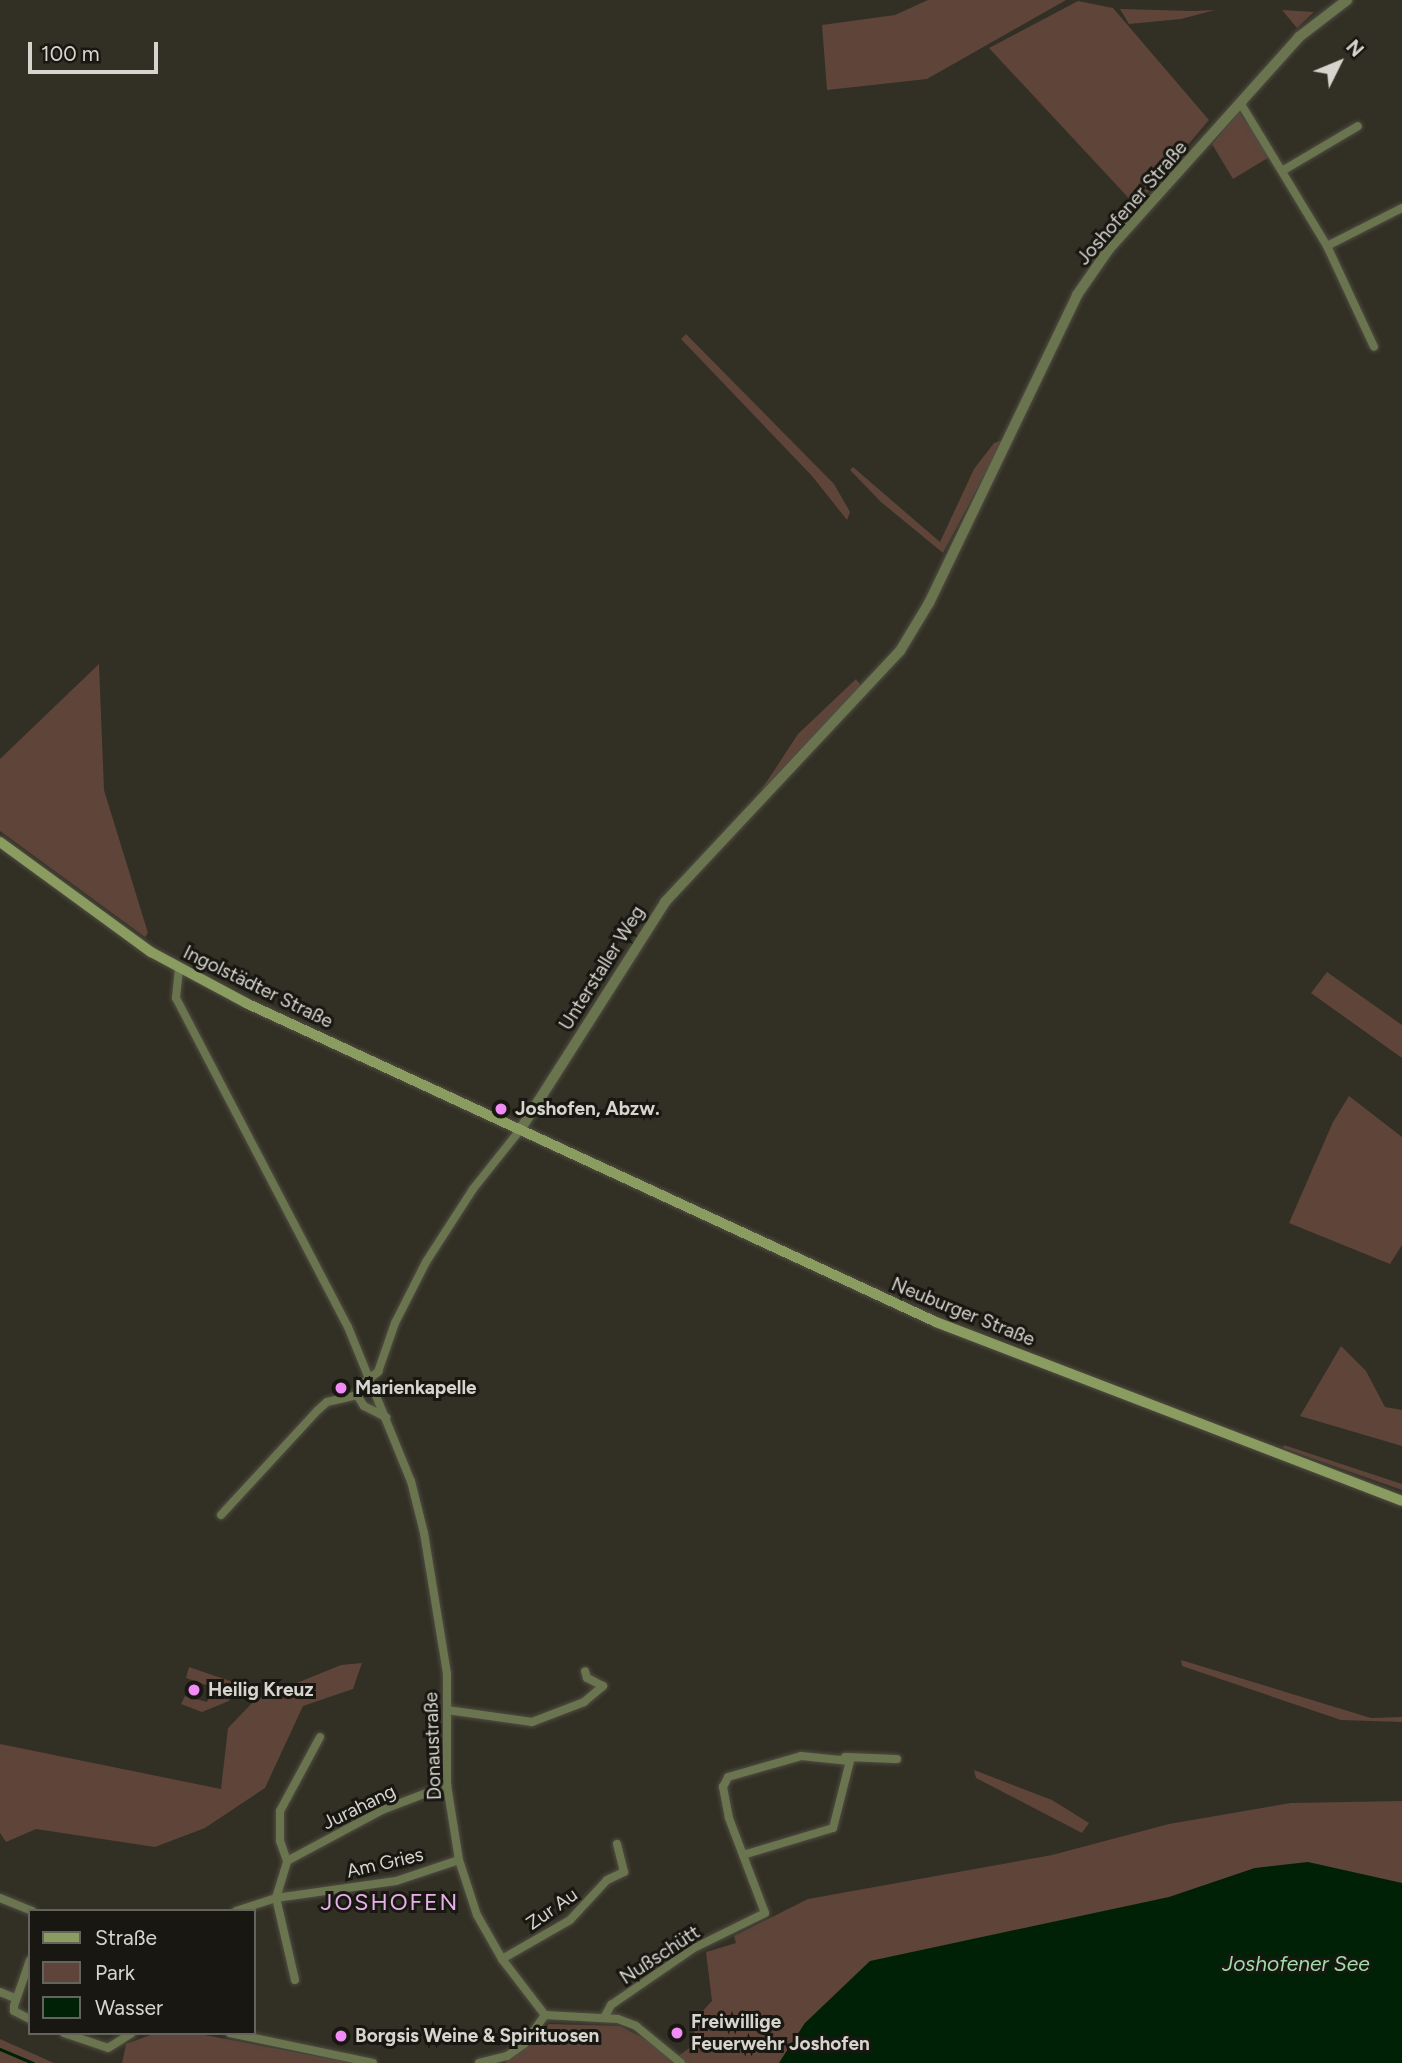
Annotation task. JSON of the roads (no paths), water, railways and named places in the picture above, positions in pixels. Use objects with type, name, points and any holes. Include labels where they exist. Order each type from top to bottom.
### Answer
[{"type":"main road","name":"Ingolstädter Straße","points":[[0,842],[86,907],[179,969],[520,1130]]},
{"type":"main road","name":"Neuburger Straße","points":[[520,1130],[936,1322],[1402,1501]]},
{"type":"street","name":"Joshofener Straße","points":[[920,618],[1077,295],[1110,249],[1299,37],[1348,0]]},
{"type":"street","points":[[1241,104],[1327,246],[1374,347]]},
{"type":"street","points":[[1283,171],[1358,126]]},
{"type":"street","points":[[1327,246],[1402,208]]},
{"type":"street","name":"Unterstaller Weg","points":[[357,1395],[378,1372],[395,1323],[426,1262],[473,1189],[520,1130],[665,902],[900,651],[920,618]]},
{"type":"street","points":[[179,969],[176,998],[371,1378],[386,1417]]},
{"type":"street","points":[[220,1515],[327,1402],[357,1395],[363,1406],[386,1417]]},
{"type":"street","name":"Donaustraße","points":[[386,1417],[424,1533],[438,1618],[447,1710],[447,1785],[459,1860],[477,1914],[502,1959],[545,2015]]},
{"type":"street","points":[[447,1710],[532,1721],[584,1702],[603,1686],[587,1678],[585,1671]]},
{"type":"street","points":[[295,1980],[276,1898],[287,1861],[280,1841],[280,1811],[320,1737]]},
{"type":"street","name":"Nußschütt","points":[[606,2015],[694,1948],[763,1915],[764,1907],[743,1855],[723,1787],[728,1777],[801,1756],[897,1759]]},
{"type":"street","points":[[743,1855],[833,1828],[852,1767],[845,1758]]},
{"type":"street","name":"Jurahang","points":[[287,1861],[382,1810],[447,1785]]},
{"type":"street","name":"Zur Au","points":[[502,1959],[570,1920],[607,1880],[624,1872],[617,1844]]},
{"type":"street","name":"Am Gries","points":[[242,1909],[276,1898],[396,1881],[459,1860]]},
{"type":"street","points":[[0,1898],[28,1909]]},
{"type":"street","points":[[28,1965],[15,1998],[14,2011],[28,2018]]},
{"type":"street","points":[[0,1992],[15,1998]]},
{"type":"street","points":[[479,2063],[513,2052],[545,2015],[606,2015],[636,2026],[681,2063]]},
{"type":"street","points":[[70,2035],[108,2048],[129,2035]]},
{"type":"street","points":[[240,2035],[373,2063]]},
{"type":"water","name":"Joshofener See","points":[[1308,1862],[1402,1883],[1402,2063],[779,2063],[805,2023],[870,1961],[1169,1897],[1255,1868]]},
{"type":"waterway","points":[[0,2049],[33,2063]]},
{"type":"place","name":"Joshofen, Abzw.","points":[[501,1109]]},
{"type":"place","name":"Marienkapelle","points":[[341,1388]]},
{"type":"place","name":"Heilig Kreuz","points":[[194,1690]]},
{"type":"place","name":"Freiwillige Feuerwehr Joshofen","points":[[677,2033]]},
{"type":"place","name":"Borgsis Weine & Spirituosen","points":[[341,2036]]},
{"type":"district","name":"JOSHOFEN","points":[[390,1902]]}]
